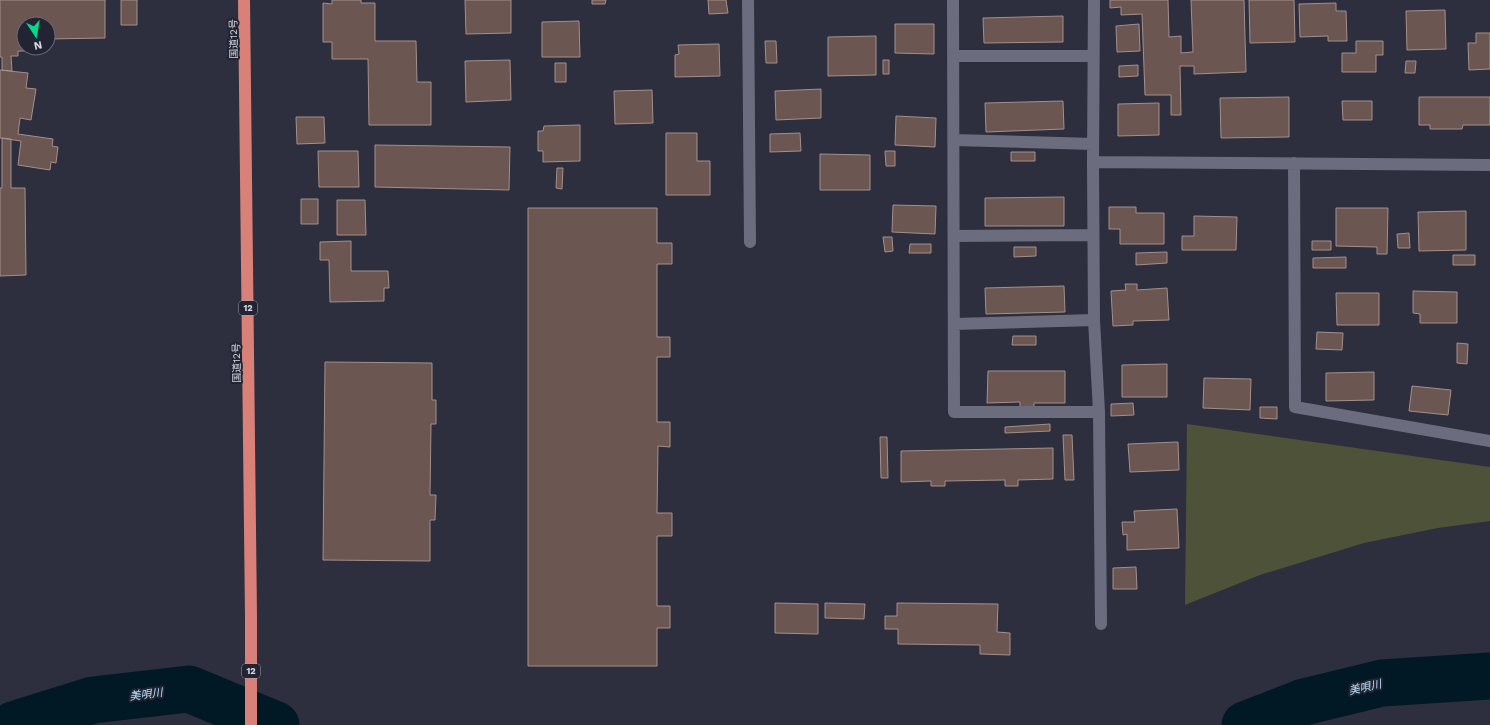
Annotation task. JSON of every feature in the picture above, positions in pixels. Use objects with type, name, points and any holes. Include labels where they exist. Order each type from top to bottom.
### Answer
[{"type":"highway","name":"国道12号","points":[[244,0],[252,725]]},
{"type":"street","points":[[748,0],[750,242]]},
{"type":"street","points":[[953,0],[954,412],[1099,412]]},
{"type":"street","points":[[1094,0],[1093,235],[1094,320],[1099,412],[1101,624]]},
{"type":"street","points":[[953,56],[1093,56]]},
{"type":"street","points":[[954,140],[1093,144]]},
{"type":"street","points":[[1093,162],[1490,165]]},
{"type":"street","points":[[1294,163],[1295,407],[1490,441]]},
{"type":"street","points":[[954,236],[1093,235]]},
{"type":"street","points":[[954,324],[1094,320]]},
{"type":"green space","points":[[1187,424],[1490,467],[1490,521],[1438,528],[1364,543],[1260,575],[1185,605]]},
{"type":"building","points":[[0,0],[105,0],[105,38],[56,39],[56,16],[16,16],[16,56],[11,56],[12,71],[2,70],[2,57],[0,57]]},
{"type":"building","points":[[121,0],[137,0],[137,25],[121,25]]},
{"type":"building","points":[[332,0],[361,0],[361,3],[375,3],[375,41],[416,41],[417,82],[431,82],[431,125],[369,125],[368,59],[332,59],[332,42],[323,42],[323,3],[332,4]]},
{"type":"building","points":[[465,0],[511,0],[511,33],[466,34]]},
{"type":"building","points":[[592,0],[606,0],[605,4],[592,4]]},
{"type":"building","points":[[708,0],[726,0],[728,13],[709,14]]},
{"type":"building","points":[[1110,0],[1168,0],[1169,37],[1181,36],[1181,53],[1193,52],[1191,0],[1244,0],[1246,72],[1194,74],[1194,66],[1180,66],[1181,115],[1171,115],[1171,95],[1145,95],[1142,14],[1121,15],[1121,7],[1110,8]]},
{"type":"building","points":[[1249,0],[1294,0],[1295,42],[1250,43]]},
{"type":"building","points":[[1336,3],[1336,11],[1346,11],[1347,41],[1328,41],[1328,36],[1300,37],[1299,4]]},
{"type":"building","points":[[1445,10],[1446,49],[1407,50],[1406,11]]},
{"type":"building","points":[[1063,16],[1063,42],[984,43],[983,18]]},
{"type":"building","points":[[579,21],[580,57],[542,57],[542,22]]},
{"type":"building","points":[[895,24],[934,24],[934,54],[895,53]]},
{"type":"building","points":[[1139,24],[1140,51],[1117,52],[1116,26]]},
{"type":"building","points":[[1476,33],[1490,33],[1490,69],[1469,70],[1468,43],[1476,43]]},
{"type":"building","points":[[876,36],[876,75],[828,76],[828,37]]},
{"type":"building","points":[[765,41],[776,41],[777,63],[766,63]]},
{"type":"building","points":[[1356,41],[1383,41],[1383,55],[1376,55],[1376,72],[1342,72],[1342,53],[1356,53]]},
{"type":"building","points":[[719,44],[720,76],[675,77],[675,55],[679,54],[678,45]]},
{"type":"building","points":[[510,60],[511,100],[466,102],[465,61]]},
{"type":"building","points":[[883,60],[889,60],[889,74],[883,74]]},
{"type":"building","points":[[1406,61],[1416,61],[1415,73],[1405,73]]},
{"type":"building","points":[[555,63],[566,63],[566,82],[555,82]]},
{"type":"building","points":[[1138,65],[1138,76],[1119,77],[1119,66]]},
{"type":"building","points":[[0,70],[28,73],[26,88],[36,89],[31,120],[20,118],[18,134],[53,139],[52,146],[58,147],[56,163],[51,162],[50,170],[18,165],[21,141],[0,138]]},
{"type":"building","points":[[821,89],[821,118],[776,120],[775,91]]},
{"type":"building","points":[[652,90],[653,123],[615,124],[614,91]]},
{"type":"building","points":[[1289,97],[1289,137],[1221,138],[1220,98]]},
{"type":"building","points":[[1419,97],[1490,97],[1490,125],[1463,125],[1462,129],[1430,129],[1430,125],[1419,125]]},
{"type":"building","points":[[1063,101],[1064,129],[986,132],[985,103]]},
{"type":"building","points":[[1342,101],[1372,101],[1372,120],[1343,120]]},
{"type":"building","points":[[1159,103],[1159,135],[1118,136],[1118,104]]},
{"type":"building","points":[[896,116],[936,118],[935,147],[895,145]]},
{"type":"building","points":[[296,117],[324,117],[325,143],[297,144]]},
{"type":"building","points":[[580,125],[580,161],[543,162],[543,151],[538,151],[538,131],[543,131],[544,126]]},
{"type":"building","points":[[666,133],[697,133],[697,161],[710,161],[710,195],[666,195]]},
{"type":"building","points":[[800,133],[801,151],[770,152],[770,134]]},
{"type":"building","points":[[2,138],[11,139],[11,188],[25,188],[26,275],[0,276],[0,188],[2,188]]},
{"type":"building","points":[[375,145],[510,147],[509,190],[375,187]]},
{"type":"building","points":[[318,151],[358,151],[359,187],[319,187]]},
{"type":"building","points":[[885,151],[895,151],[895,166],[886,166]]},
{"type":"building","points":[[1011,152],[1035,152],[1035,161],[1011,161]]},
{"type":"building","points":[[820,154],[870,155],[870,190],[820,190]]},
{"type":"building","points":[[557,168],[563,168],[562,189],[556,188]]},
{"type":"building","points":[[1064,197],[1064,226],[985,226],[985,198]]},
{"type":"building","points":[[301,199],[318,199],[318,224],[301,224]]},
{"type":"building","points":[[337,200],[365,200],[366,235],[337,235]]},
{"type":"building","points":[[893,205],[936,206],[935,234],[892,232]]},
{"type":"building","points":[[1109,207],[1136,207],[1136,213],[1164,213],[1164,244],[1120,244],[1120,229],[1109,229]]},
{"type":"building","points":[[528,208],[657,208],[657,243],[672,243],[672,264],[657,264],[657,337],[670,337],[670,357],[657,357],[657,422],[670,422],[670,447],[658,446],[657,513],[672,513],[672,536],[657,536],[657,606],[670,606],[670,628],[657,628],[657,666],[528,666]]},
{"type":"building","points":[[1336,208],[1388,208],[1387,254],[1377,254],[1377,247],[1336,246]]},
{"type":"building","points":[[1466,211],[1466,250],[1419,251],[1418,212]]},
{"type":"building","points":[[1194,216],[1237,217],[1236,250],[1182,250],[1182,236],[1194,236]]},
{"type":"building","points":[[1409,233],[1410,248],[1398,248],[1397,234]]},
{"type":"building","points":[[883,237],[892,237],[893,251],[885,252]]},
{"type":"building","points":[[351,241],[351,271],[388,271],[389,288],[384,288],[384,301],[330,302],[329,260],[320,260],[320,242]]},
{"type":"building","points":[[1312,241],[1331,241],[1331,250],[1312,250]]},
{"type":"building","points":[[910,244],[931,244],[931,253],[909,253]]},
{"type":"building","points":[[1014,247],[1036,247],[1036,256],[1014,257]]},
{"type":"building","points":[[1167,252],[1167,263],[1136,265],[1136,253]]},
{"type":"building","points":[[1453,255],[1475,255],[1475,265],[1453,265]]},
{"type":"building","points":[[1346,257],[1346,268],[1313,268],[1313,258]]},
{"type":"building","points":[[1125,284],[1137,284],[1137,290],[1167,288],[1169,320],[1133,321],[1133,325],[1113,326],[1111,291],[1126,290]]},
{"type":"building","points":[[1064,286],[1065,312],[986,314],[985,288]]},
{"type":"building","points":[[1413,291],[1457,292],[1457,323],[1420,323],[1420,314],[1413,313]]},
{"type":"building","points":[[1336,293],[1379,293],[1379,325],[1337,325]]},
{"type":"building","points":[[1317,332],[1343,333],[1342,350],[1316,349]]},
{"type":"building","points":[[1013,336],[1036,336],[1036,345],[1012,345]]},
{"type":"building","points":[[1457,343],[1468,344],[1467,364],[1457,363]]},
{"type":"building","points":[[325,362],[432,363],[432,400],[436,400],[436,424],[431,424],[430,495],[436,495],[435,520],[430,520],[430,561],[323,560]]},
{"type":"building","points":[[1167,364],[1167,397],[1122,397],[1122,365]]},
{"type":"building","points":[[988,371],[1065,371],[1065,403],[1034,403],[1034,407],[1020,407],[1020,402],[987,403]]},
{"type":"building","points":[[1374,372],[1374,400],[1326,401],[1326,373]]},
{"type":"building","points":[[1204,378],[1251,379],[1250,410],[1203,408]]},
{"type":"building","points":[[1412,386],[1451,390],[1448,415],[1409,411]]},
{"type":"building","points":[[1133,403],[1134,415],[1111,416],[1111,404]]},
{"type":"building","points":[[1260,407],[1277,407],[1277,419],[1260,418]]},
{"type":"building","points":[[1050,424],[1050,431],[1005,433],[1005,427]]},
{"type":"building","points":[[1063,435],[1072,435],[1074,480],[1065,480]]},
{"type":"building","points":[[880,437],[887,437],[888,478],[881,478]]},
{"type":"building","points":[[1178,442],[1179,470],[1130,472],[1128,444]]},
{"type":"building","points":[[1053,448],[1053,479],[1018,480],[1018,486],[1005,486],[1005,480],[945,481],[945,486],[931,486],[931,481],[901,482],[901,451]]},
{"type":"building","points":[[1177,509],[1179,548],[1127,550],[1127,534],[1123,535],[1122,522],[1135,522],[1134,511]]},
{"type":"building","points":[[1136,567],[1137,589],[1113,589],[1113,568]]},
{"type":"building","points":[[775,603],[818,604],[818,634],[775,633]]},
{"type":"building","points":[[825,603],[865,604],[864,619],[825,618]]},
{"type":"building","points":[[897,603],[998,604],[997,632],[1010,633],[1010,655],[980,654],[980,645],[898,644],[898,629],[885,629],[885,616],[897,616]]},
{"type":"waterway","name":"美唄川","points":[[1245,725],[1304,702],[1382,683],[1490,676]]},
{"type":"waterway","name":"美唄川","points":[[13,725],[93,700],[189,689],[276,725]]}]
